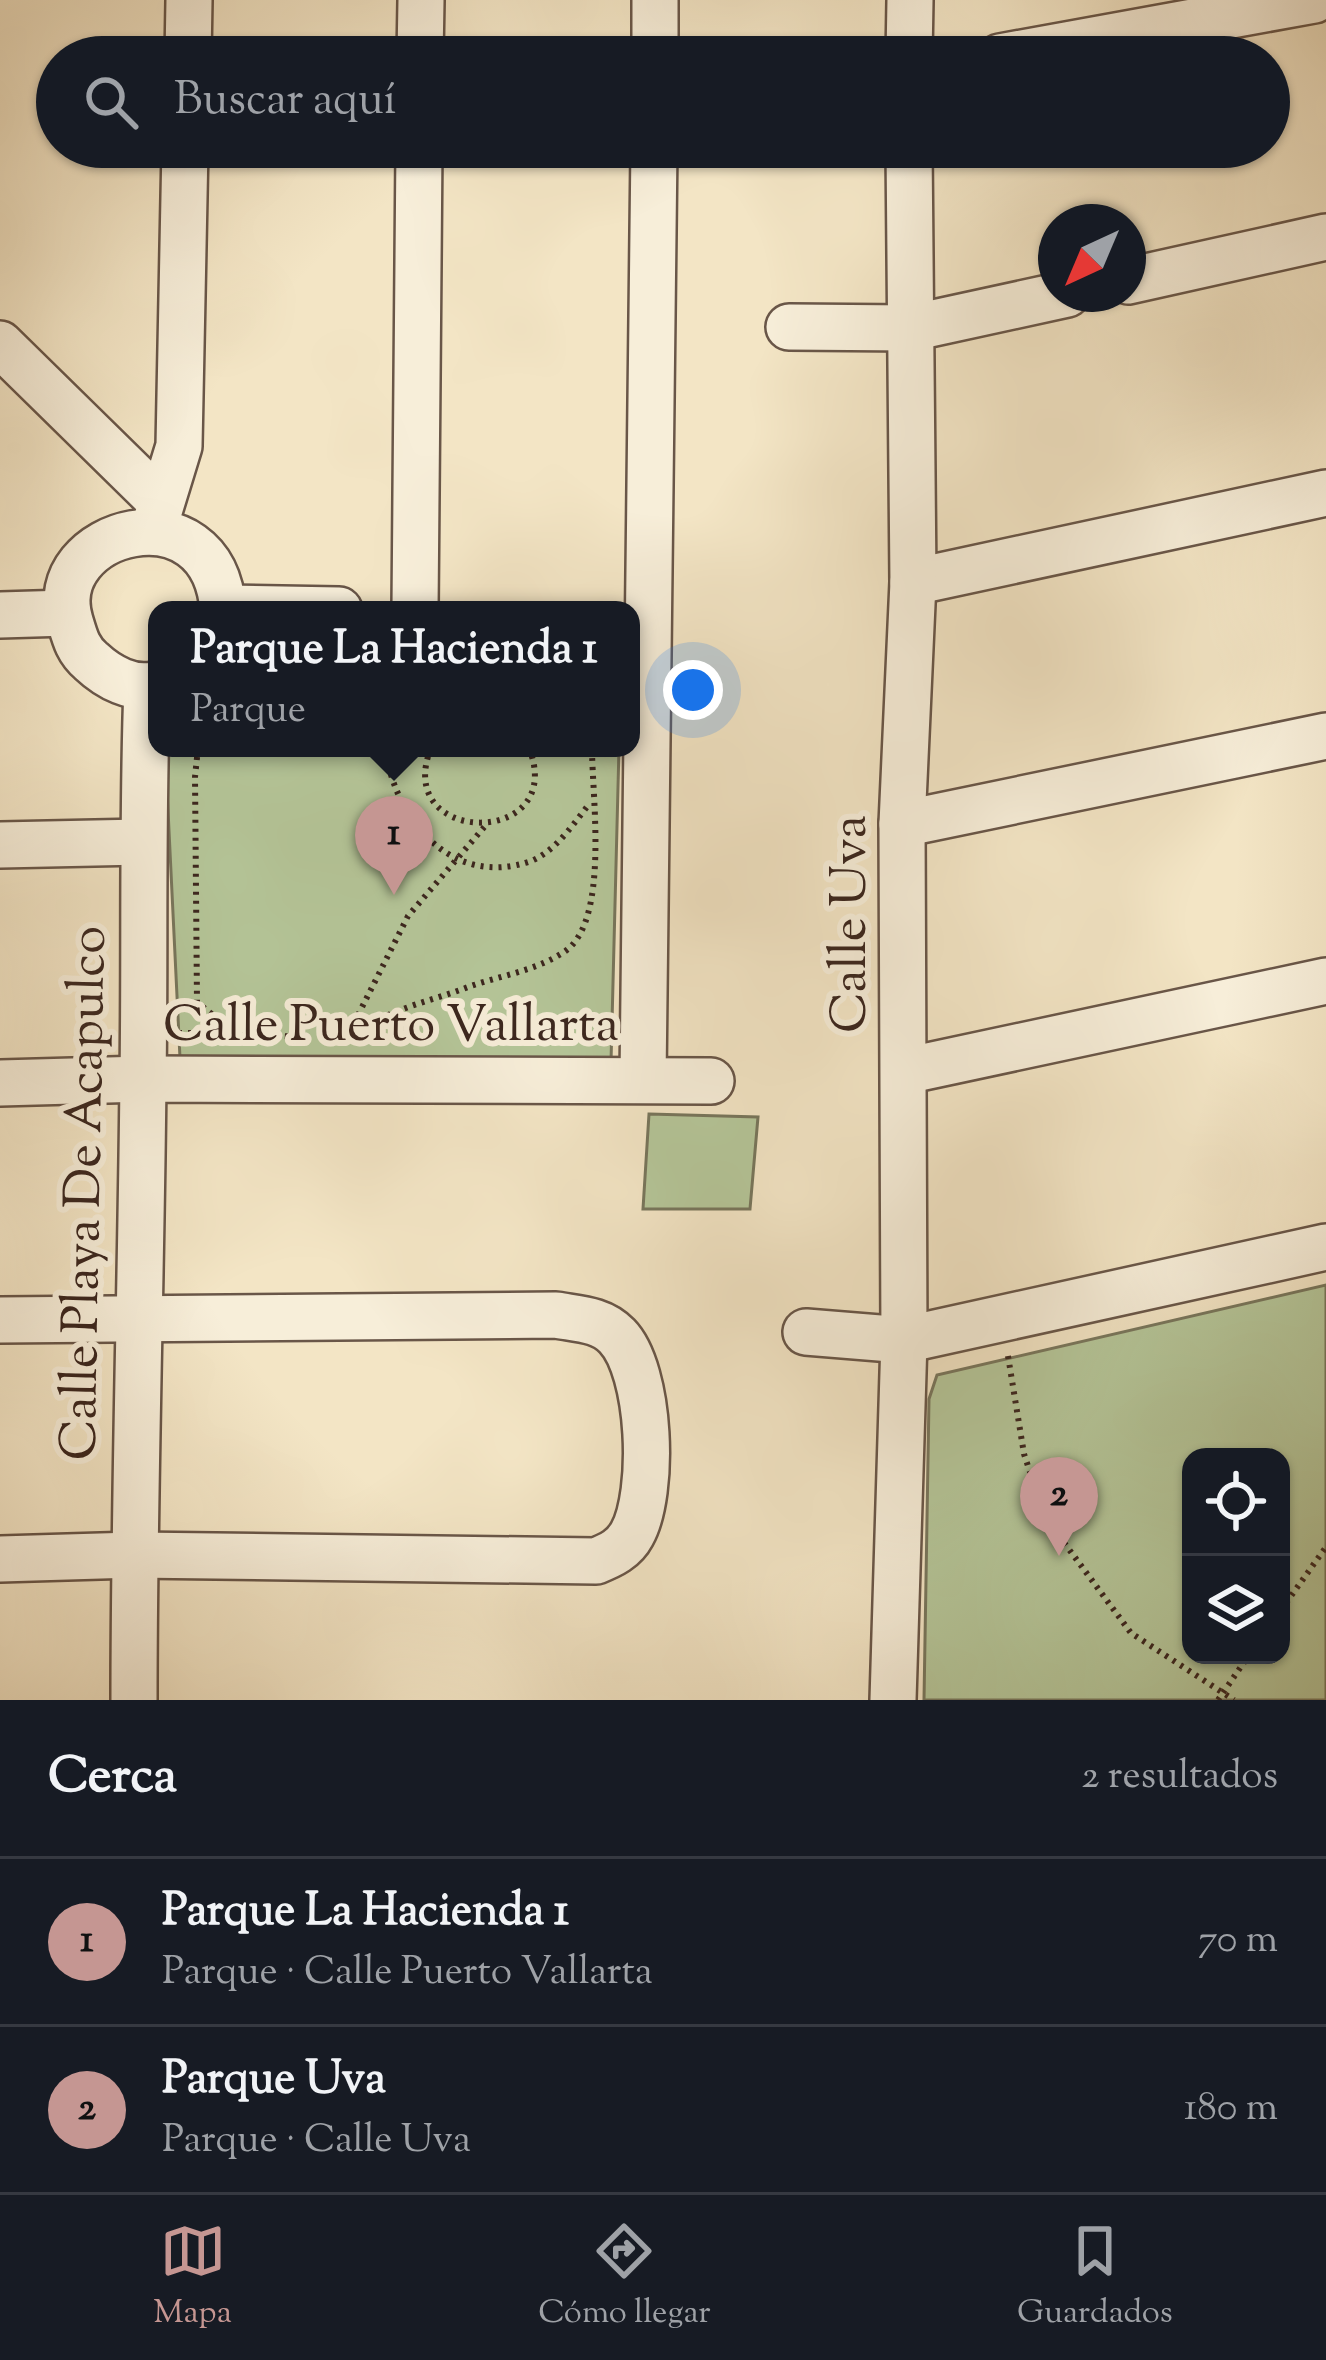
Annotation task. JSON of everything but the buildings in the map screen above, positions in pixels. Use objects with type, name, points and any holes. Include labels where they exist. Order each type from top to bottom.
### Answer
[{"type":"street","points":[[188,36],[189,0]]},
{"type":"street","points":[[420,36],[421,0]]},
{"type":"street","points":[[655,0],[655,36]]},
{"type":"street","points":[[909,36],[910,0]]},
{"type":"street","points":[[1116,36],[1314,0]]},
{"type":"street","points":[[148,685],[109,678],[80,651],[68,613],[72,580],[91,552],[156,516],[179,446],[185,168]]},
{"type":"street","points":[[415,601],[419,168]]},
{"type":"street","points":[[643,1078],[640,615],[653,168]]},
{"type":"street","name":"Calle Uva","points":[[893,1700],[904,1340],[902,824],[913,582],[909,168]]},
{"type":"street","points":[[1146,276],[1326,237]]},
{"type":"street","points":[[788,327],[911,328],[1038,300]]},
{"type":"street","points":[[7,360],[156,516],[203,555],[219,580],[223,601]]},
{"type":"street","points":[[913,582],[1326,493]]},
{"type":"street","points":[[0,615],[68,613]]},
{"type":"street","points":[[902,824],[1326,736]]},
{"type":"street","name":"Calle Playa De Acapulco","points":[[134,1700],[142,842],[148,748]]},
{"type":"street","points":[[0,845],[142,842]]},
{"type":"street","points":[[905,1071],[1326,981]]},
{"type":"street","name":"Calle Puerto Vallarta","points":[[0,1083],[143,1078],[711,1081]]},
{"type":"street","points":[[806,1332],[904,1340],[1326,1247]]},
{"type":"street","points":[[0,1320],[556,1316],[598,1322],[616,1334],[634,1359],[646,1404],[640,1515],[630,1538],[616,1553],[596,1561],[134,1555],[0,1559]]},
{"type":"path","points":[[197,757],[197,1002],[241,1033]]},
{"type":"path","points":[[387,757],[395,796],[410,822],[460,860],[499,866],[532,860],[555,845],[592,800]]},
{"type":"path","points":[[428,757],[428,789],[437,805],[468,824],[486,825],[503,820],[528,796],[534,779],[530,757]]},
{"type":"path","points":[[322,1039],[349,1034],[398,1010],[526,970],[566,952],[590,916],[592,757]]},
{"type":"path","points":[[349,1034],[409,916],[486,825]]},
{"type":"path","points":[[174,1033],[302,1037]]},
{"type":"path","points":[[1001,1317],[1024,1454],[1045,1517],[1131,1633],[1234,1700]]},
{"type":"path","points":[[1290,1597],[1326,1547]]},
{"type":"path","points":[[1218,1700],[1244,1664]]},
{"type":"green space","points":[[165,757],[619,757],[611,1062],[180,1058]]},
{"type":"green space","points":[[649,1114],[758,1117],[750,1209],[643,1209]]},
{"type":"green space","points":[[1326,1285],[1326,1700],[924,1700],[929,1399],[937,1375]]},
{"type":"place","name":"Parque La Hacienda 1","points":[[394,895]]},
{"type":"place","name":"Parque Uva","points":[[1059,1556]]}]
